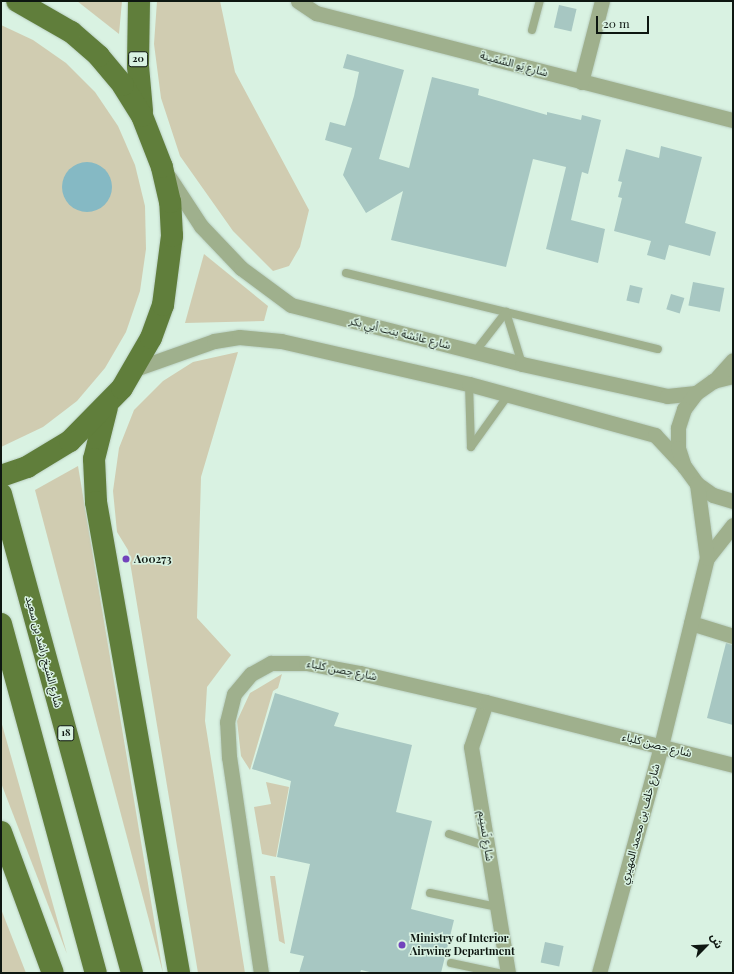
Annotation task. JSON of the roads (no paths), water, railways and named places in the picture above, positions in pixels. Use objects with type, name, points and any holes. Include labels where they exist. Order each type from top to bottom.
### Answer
[{"type":"main road","points":[[1,476],[27,467],[70,441],[107,407],[135,368],[151,338],[170,271],[170,202],[162,167],[142,116],[123,85],[99,56],[71,32],[18,1]]},
{"type":"main road","name":"20","points":[[139,1],[138,66],[142,116]]},
{"type":"main road","points":[[107,407],[94,459],[96,502],[179,973]]},
{"type":"main road","name":"شارع الشيخ راشد بن سعيد","points":[[1,494],[132,973]]},
{"type":"main road","points":[[1,624],[96,973]]},
{"type":"main road","points":[[1,832],[53,973]]},
{"type":"main road","points":[[1,870],[12,886],[25,897]]},
{"type":"street","name":"شارع يَو السِّمَينة","points":[[298,1],[316,13],[733,120]]},
{"type":"street","points":[[581,82],[602,1]]},
{"type":"street","name":"شارع عائشة بنت أبي بكر","points":[[162,167],[201,226],[241,268],[291,305],[522,364],[667,396],[696,393]]},
{"type":"street","points":[[135,368],[214,342],[239,337],[281,341],[509,394],[655,435],[684,466],[697,484],[713,495],[733,501]]},
{"type":"street","points":[[684,466],[678,448],[678,428],[684,409],[696,393],[714,381],[733,360]]},
{"type":"street","points":[[714,381],[733,376]]},
{"type":"street","name":"شارع خلف بن محمد المهيري","points":[[599,973],[661,746],[707,558],[697,484]]},
{"type":"street","name":"شارع خلف بن محمد المهيري","points":[[707,558],[733,525]]},
{"type":"street","points":[[691,623],[733,636]]},
{"type":"street","name":"شارع حِصن كلباء","points":[[261,973],[229,757],[227,722],[234,694],[251,674],[272,663],[306,663],[486,702],[733,765]]},
{"type":"street","name":"شارع تَسنِيم","points":[[486,702],[471,747],[508,973]]},
{"type":"lane","points":[[532,30],[540,1]]},
{"type":"lane","points":[[346,273],[658,349]]},
{"type":"lane","points":[[475,352],[506,312]]},
{"type":"lane","points":[[506,312],[522,364]]},
{"type":"lane","points":[[469,384],[471,447],[509,394]]},
{"type":"lane","points":[[449,834],[487,846]]},
{"type":"lane","points":[[430,893],[497,907]]},
{"type":"lane","points":[[451,963],[498,973]]},
{"type":"water","points":[[87,162],[96,164],[107,173],[112,187],[110,196],[101,207],[87,212],[78,210],[67,201],[62,187],[64,178],[73,167]]},
{"type":"place","name":"A00273","points":[[126,559]]},
{"type":"place","name":"Ministry of Interior Airwing Department","points":[[402,945]]}]
